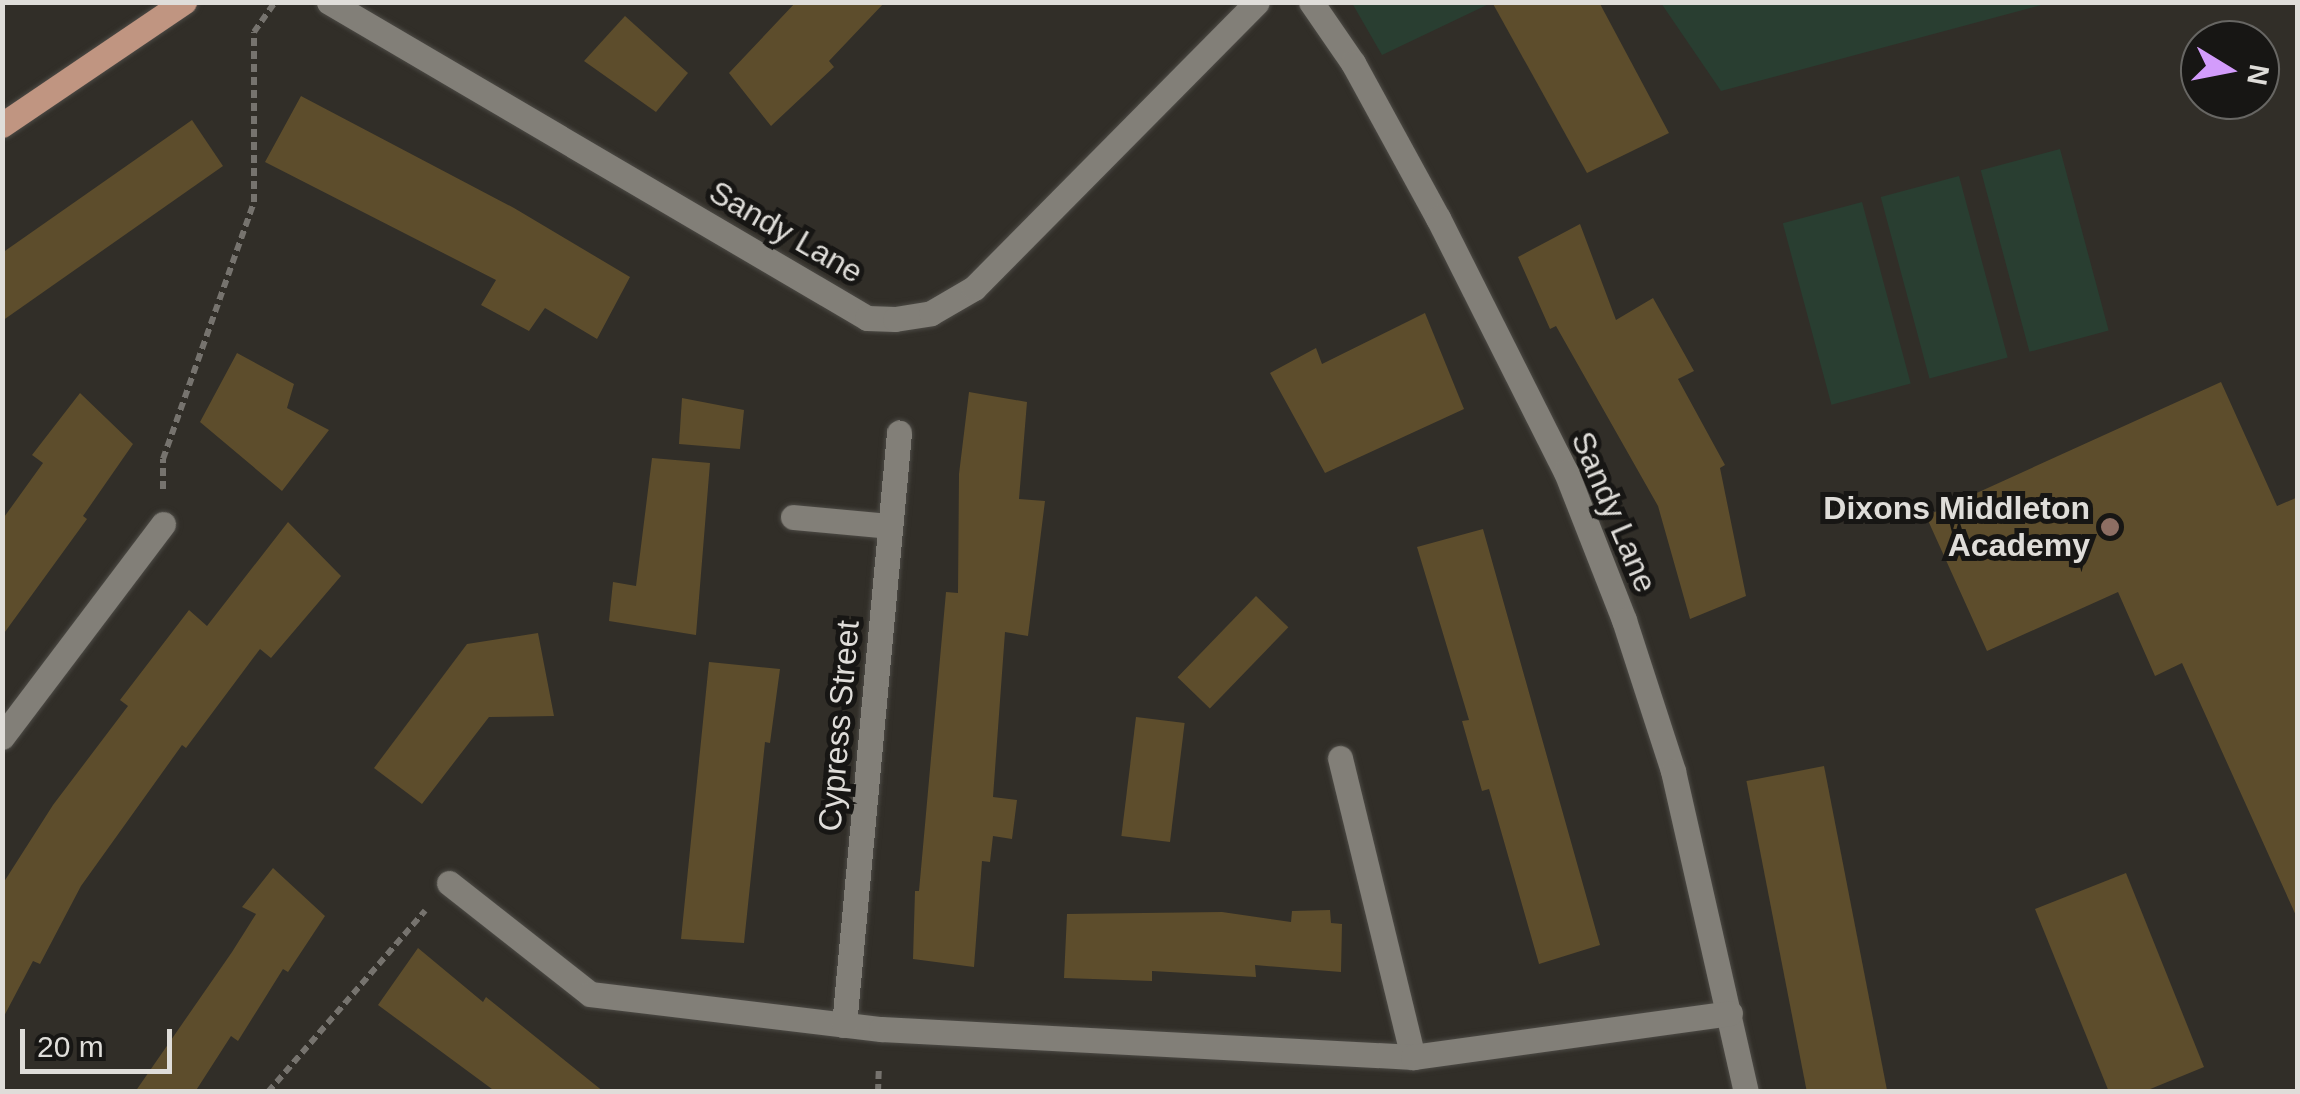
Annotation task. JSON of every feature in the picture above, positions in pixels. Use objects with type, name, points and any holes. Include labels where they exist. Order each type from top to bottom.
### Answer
[{"type":"main road","points":[[2,124],[184,2]]},
{"type":"street","name":"Sandy Lane","points":[[329,2],[867,318],[895,319],[931,313],[974,288],[1258,2]]},
{"type":"street","name":"Sandy Lane","points":[[1312,2],[1353,63],[1438,218],[1566,472],[1624,620],[1673,771],[1746,1092]]},
{"type":"street","name":"Cypress Street","points":[[844,1025],[899,433]]},
{"type":"street","points":[[793,517],[890,526]]},
{"type":"street","points":[[2,737],[163,524]]},
{"type":"street","points":[[1340,758],[1413,1057]]},
{"type":"street","points":[[449,884],[590,994],[844,1025],[1413,1057],[1730,1013]]},
{"type":"path","points":[[163,524],[163,458],[254,202],[254,32],[275,2]]},
{"type":"path","points":[[268,1092],[449,884]]},
{"type":"green space","points":[[1352,3],[1491,3],[1382,55]]},
{"type":"green space","points":[[1661,3],[2049,3],[1721,91]]},
{"type":"green space","points":[[2060,149],[2109,331],[2029,352],[1981,170]]},
{"type":"green space","points":[[1959,176],[2008,358],[1929,379],[1881,197]]},
{"type":"green space","points":[[1862,202],[1911,384],[1831,405],[1783,223]]},
{"type":"building","points":[[796,2],[885,2],[829,61],[834,67],[771,126],[729,73]]},
{"type":"building","points":[[1492,2],[1599,2],[1669,133],[1587,173]]},
{"type":"building","points":[[625,16],[688,73],[656,112],[584,61]]},
{"type":"building","points":[[301,96],[514,208],[630,277],[597,339],[545,308],[529,331],[481,305],[496,280],[265,162]]},
{"type":"building","points":[[192,120],[223,166],[2,321],[2,253]]},
{"type":"building","points":[[1580,224],[1616,320],[1653,298],[1694,371],[1678,379],[1725,465],[1720,468],[1746,596],[1690,619],[1658,506],[1556,326],[1550,329],[1518,257]]},
{"type":"building","points":[[1425,313],[1464,409],[1325,473],[1270,373],[1316,348],[1322,364]]},
{"type":"building","points":[[237,353],[294,384],[287,408],[329,430],[282,491],[200,422]]},
{"type":"building","points":[[2221,382],[2277,506],[2298,497],[2298,920],[2182,663],[2155,676],[2118,592],[1987,651],[1926,516]]},
{"type":"building","points":[[969,392],[1027,402],[1019,499],[1045,501],[1028,636],[1005,632],[993,797],[1017,800],[1012,839],[993,836],[990,862],[982,861],[974,967],[913,959],[915,891],[919,891],[946,592],[958,593],[959,474]]},
{"type":"building","points":[[80,393],[133,444],[83,516],[87,519],[2,636],[2,520],[43,463],[32,455]]},
{"type":"building","points":[[682,398],[744,410],[740,449],[679,444]]},
{"type":"building","points":[[652,458],[710,463],[696,635],[609,621],[613,582],[636,586]]},
{"type":"building","points":[[288,522],[341,576],[271,658],[260,649],[186,748],[182,745],[81,886],[40,964],[33,961],[2,1020],[2,885],[53,805],[128,706],[120,700],[189,610],[207,626]]},
{"type":"building","points":[[1483,529],[1600,945],[1539,964],[1489,789],[1482,791],[1462,721],[1469,720],[1417,547]]},
{"type":"building","points":[[1256,596],[1288,627],[1210,709],[1178,677]]},
{"type":"building","points":[[538,633],[554,716],[489,717],[422,804],[374,768],[467,644]]},
{"type":"building","points":[[709,662],[780,669],[770,743],[765,742],[744,943],[681,939]]},
{"type":"building","points":[[1136,717],[1185,723],[1170,842],[1121,836]]},
{"type":"building","points":[[1824,766],[1887,1092],[1807,1092],[1746,781]]},
{"type":"building","points":[[273,868],[325,916],[288,972],[283,969],[238,1041],[231,1036],[195,1092],[135,1092],[256,914],[242,907]]},
{"type":"building","points":[[2126,873],[2204,1067],[2143,1092],[2109,1092],[2035,909]]},
{"type":"building","points":[[1330,910],[1331,923],[1342,924],[1341,972],[1255,965],[1256,977],[1152,971],[1152,981],[1064,978],[1067,914],[1222,912],[1291,922],[1292,911]]},
{"type":"building","points":[[418,948],[604,1092],[496,1092],[378,1005]]},
{"type":"place","name":"Dixons Middleton Academy","points":[[2110,527]]}]
